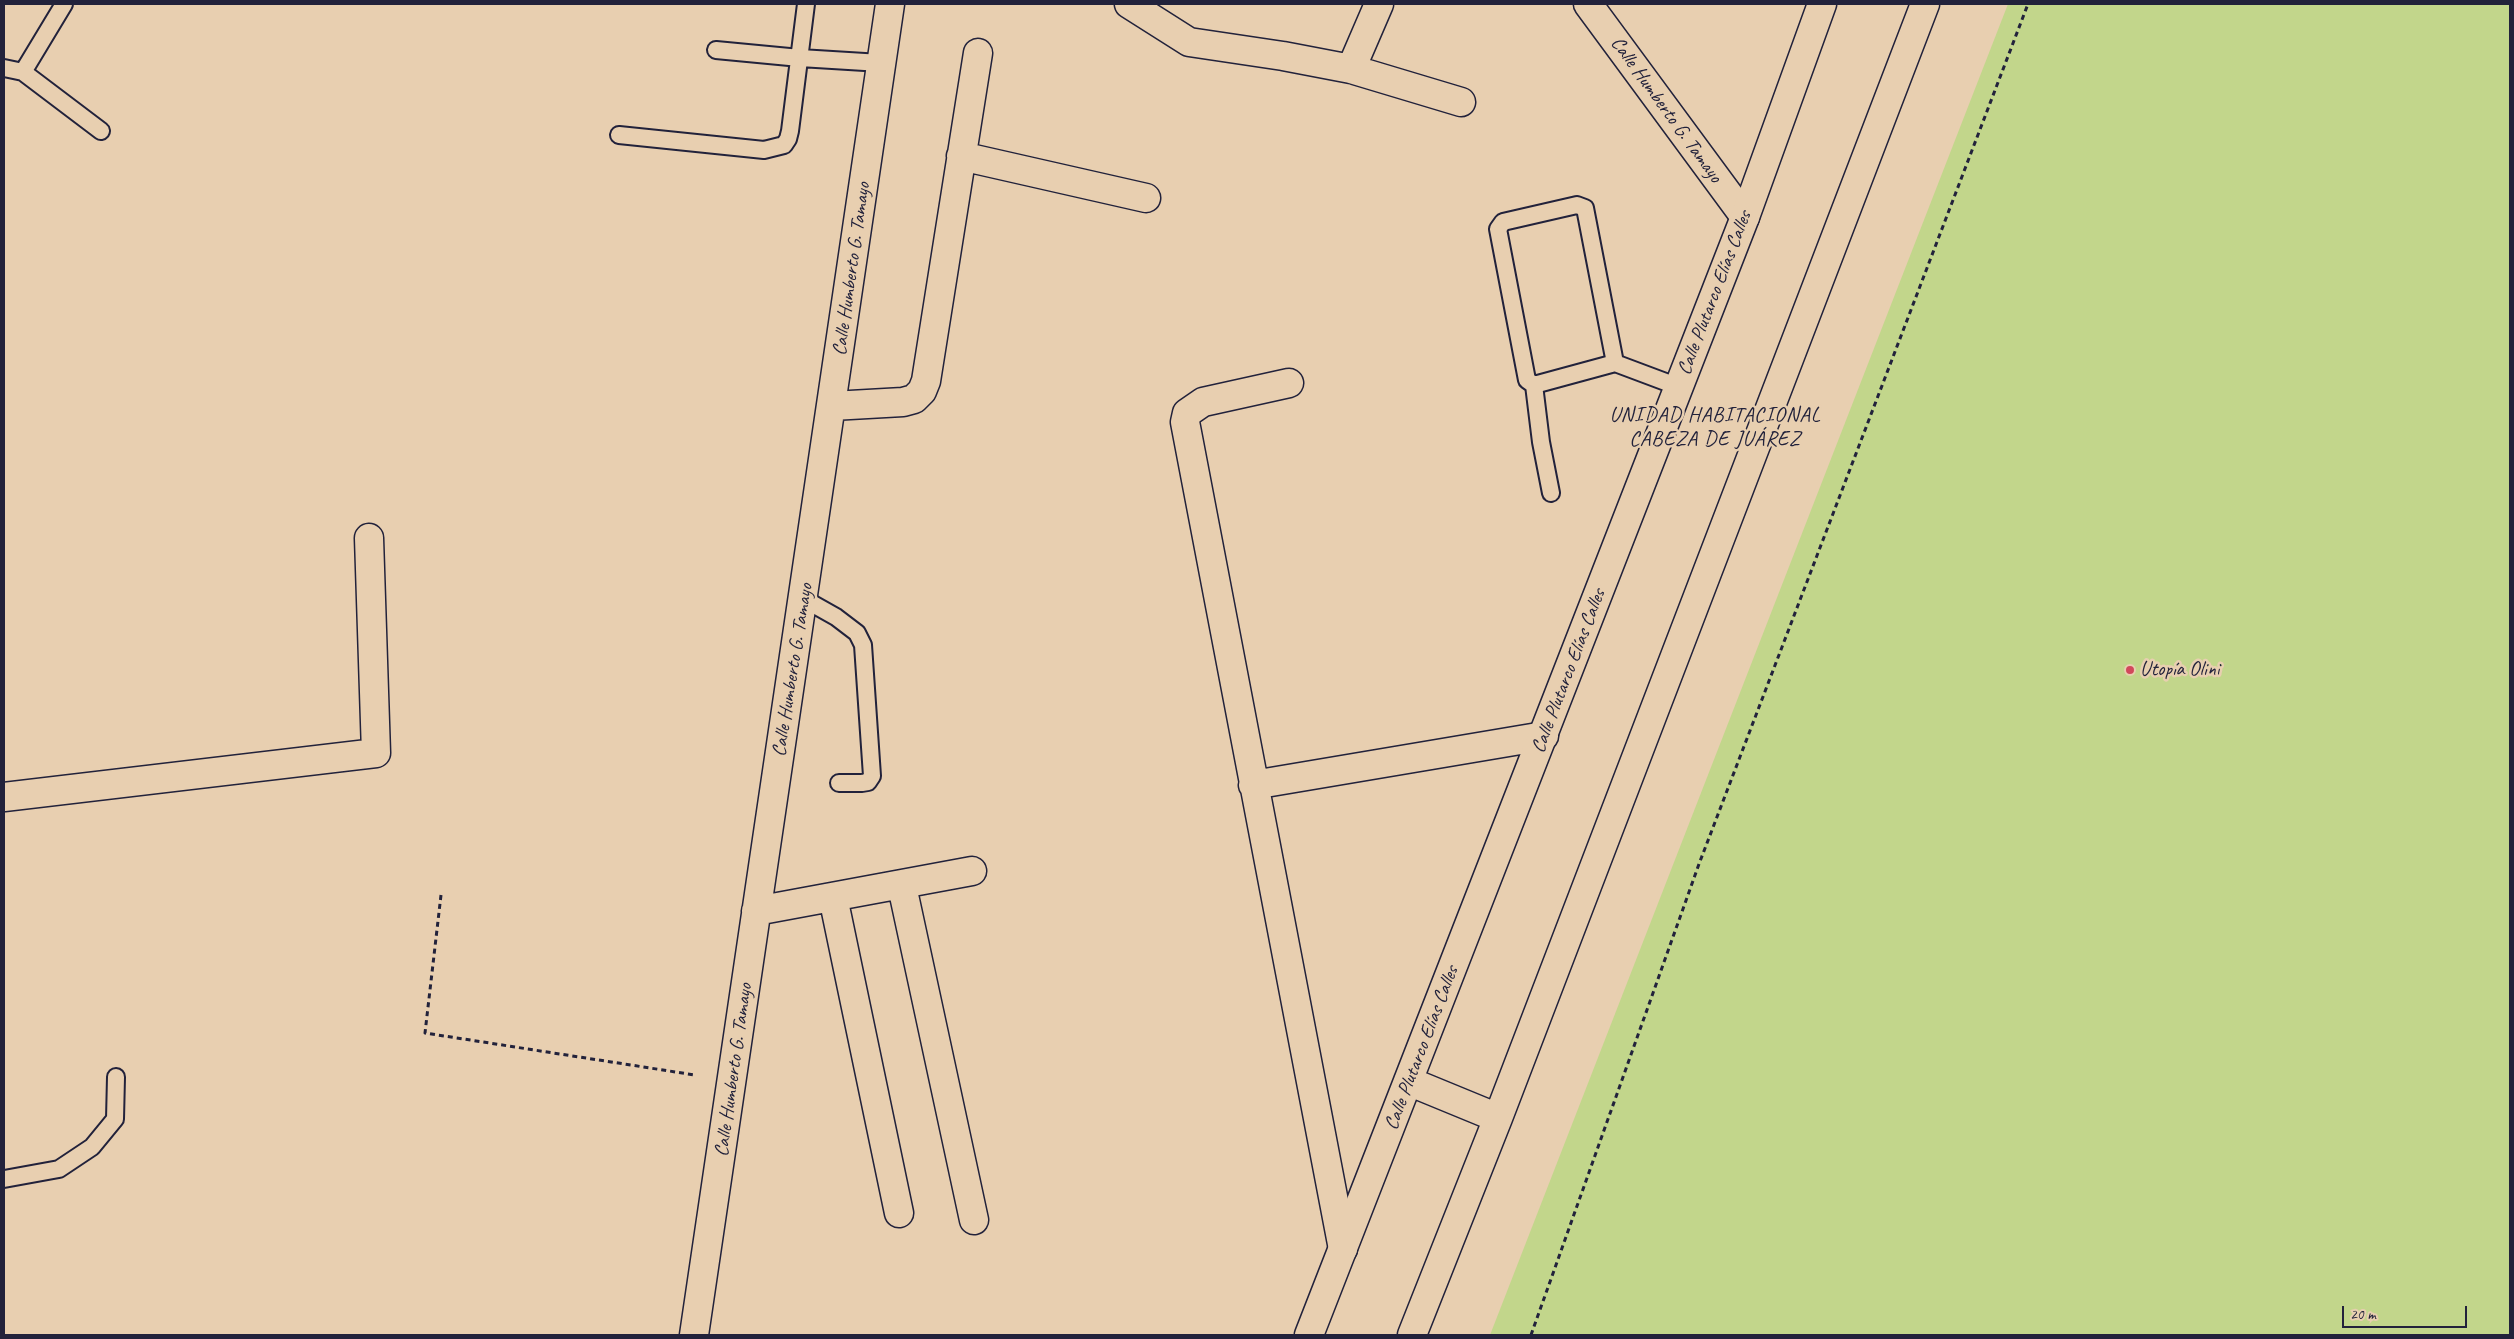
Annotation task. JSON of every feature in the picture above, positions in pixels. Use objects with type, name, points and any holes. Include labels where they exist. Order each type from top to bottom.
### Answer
[{"type":"street","name":"Calle Humberto G. Tamayo","points":[[694,1335],[804,600],[890,4]]},
{"type":"street","points":[[1129,4],[1189,42],[1222,49],[1283,56],[1351,69],[1461,102]]},
{"type":"street","points":[[1351,69],[1379,4]]},
{"type":"street","name":"Calle Humberto G. Tamayo","points":[[1588,4],[1745,217]]},
{"type":"street","name":"Calle Plutarco Elías Calles","points":[[1309,1335],[1745,217],[1822,4]]},
{"type":"street","points":[[1412,1335],[1498,1118],[1924,4]]},
{"type":"street","points":[[832,406],[903,402],[914,399],[922,391],[926,381],[978,53]]},
{"type":"street","points":[[961,156],[1146,198]]},
{"type":"street","points":[[1289,383],[1203,402],[1187,413],[1185,422],[1343,1249]]},
{"type":"street","points":[[4,797],[376,753],[369,538]]},
{"type":"street","points":[[1254,785],[1544,736]]},
{"type":"street","points":[[756,911],[902,886],[972,871]]},
{"type":"street","points":[[902,886],[974,1220]]},
{"type":"street","points":[[833,897],[899,1213]]},
{"type":"street","points":[[1408,1081],[1498,1118]]},
{"type":"lane","points":[[23,72],[64,4]]},
{"type":"lane","points":[[619,135],[764,150],[784,145],[790,131],[806,4]]},
{"type":"lane","points":[[716,50],[881,63]]},
{"type":"lane","points":[[4,68],[23,72],[100,131]]},
{"type":"lane","points":[[1551,493],[1541,442],[1534,385],[1527,380],[1498,229],[1503,222],[1577,205],[1585,208],[1615,363]]},
{"type":"lane","points":[[1534,385],[1615,363],[1679,387]]},
{"type":"lane","points":[[804,600],[836,617],[856,634],[863,645],[872,776],[868,782],[840,783]]},
{"type":"lane","points":[[4,1179],[59,1169],[92,1147],[115,1120],[116,1077]]},
{"type":"path","points":[[1532,1335],[1699,864],[2028,4]]},
{"type":"path","points":[[441,895],[425,1033],[733,1081]]},
{"type":"green space","name":"Utopía Olini","points":[[2008,4],[2510,4],[2510,1335],[1490,1335]]},
{"type":"place","name":"Utopía Olini","points":[[2130,670]]},
{"type":"district","name":"UNIDAD HABITACIONAL CABEZA DE JUÁREZ","points":[[1715,427]]}]
